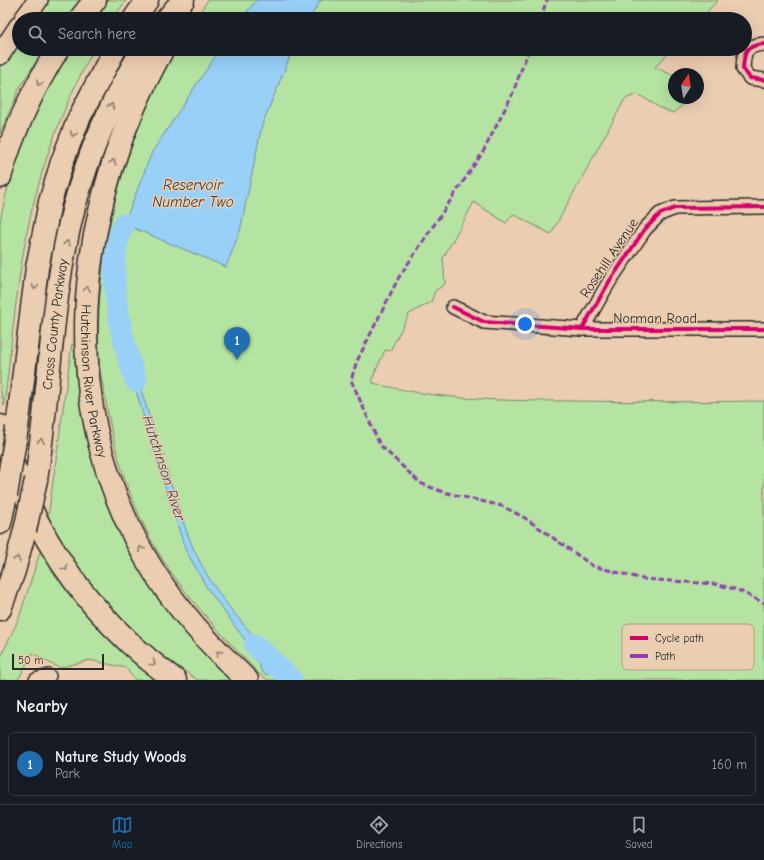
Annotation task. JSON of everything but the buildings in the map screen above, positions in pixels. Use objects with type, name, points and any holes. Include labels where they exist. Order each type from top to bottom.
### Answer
[{"type":"highway","points":[[86,12],[95,0]]},
{"type":"highway","points":[[139,12],[147,0]]},
{"type":"highway","points":[[173,12],[183,0]]},
{"type":"highway","points":[[184,12],[192,0]]},
{"type":"highway","points":[[0,177],[10,146],[26,106],[54,56]]},
{"type":"highway","name":"Cross County Parkway","points":[[0,523],[6,495],[8,427],[50,202],[62,162],[79,118],[111,56]]},
{"type":"highway","name":"Cross County Parkway","points":[[0,609],[14,571],[36,480],[61,279],[75,206],[88,164],[106,118],[139,56]]},
{"type":"highway","name":"Hutchinson River Parkway","points":[[159,56],[142,88],[124,130],[110,171],[99,215],[91,258],[86,302],[85,346],[89,390],[97,434],[109,476],[125,517],[146,557],[169,594],[197,629],[247,680]]},
{"type":"highway","points":[[8,427],[16,472],[34,516],[71,576],[97,609],[119,632],[149,660],[175,680]]},
{"type":"main road","points":[[29,12],[38,0]]},
{"type":"main road","points":[[0,55],[12,37]]},
{"type":"street","points":[[752,45],[764,44]]},
{"type":"street","points":[[745,56],[743,69],[750,78],[764,80]]},
{"type":"street","name":"Rosehill Avenue","points":[[582,329],[609,282],[645,229],[660,214],[675,208],[764,207]]},
{"type":"street","name":"Norman Road","points":[[453,307],[484,322],[582,329],[764,329]]},
{"type":"street","points":[[36,680],[49,676]]},
{"type":"green space","points":[[46,0],[81,0],[72,12],[38,12]]},
{"type":"green space","points":[[107,0],[126,0],[118,12],[97,12]]},
{"type":"green space","points":[[208,0],[718,0],[707,12],[200,12]]},
{"type":"green space","points":[[12,49],[12,56],[40,56],[20,87],[0,134],[0,67]]},
{"type":"green space","points":[[65,56],[90,56],[61,119],[43,168],[36,193],[25,243],[4,406],[0,388],[0,222],[20,149],[35,113]]},
{"type":"green space","points":[[172,56],[665,56],[655,67],[668,73],[668,104],[684,104],[673,113],[660,108],[638,94],[625,99],[551,234],[513,214],[506,223],[474,202],[443,258],[445,284],[435,291],[431,302],[409,314],[390,351],[385,350],[373,377],[373,383],[421,393],[495,400],[642,402],[764,401],[764,680],[268,680],[259,674],[202,612],[164,561],[144,526],[136,508],[123,472],[112,434],[99,364],[101,278],[107,238],[116,199],[127,160],[157,85]]},
{"type":"green space","points":[[72,344],[77,346],[83,401],[95,468],[114,518],[235,680],[198,680],[147,646],[108,610],[47,525]]},
{"type":"green space","points":[[43,543],[76,599],[121,650],[159,680],[135,680],[126,668],[90,660],[59,668],[32,653],[18,680],[0,680],[0,659],[19,618]]},
{"type":"water","points":[[256,0],[321,0],[313,12],[247,12]]},
{"type":"water","name":"Reservoir Number Two","points":[[215,56],[290,56],[262,125],[240,231],[226,267],[124,224],[152,152]]},
{"type":"water","points":[[125,353],[129,353],[192,546],[209,579],[266,650],[276,650],[281,655],[282,659],[272,671],[266,675],[261,671],[258,658],[207,588],[185,549],[153,449]]},
{"type":"waterway","name":"Hutchinson River","points":[[124,224],[118,241],[115,260],[116,302],[130,364],[136,381]]},
{"type":"waterway","name":"Hutchinson River","points":[[255,645],[292,680]]},
{"type":"marked path","points":[[543,12],[547,0]]},
{"type":"marked path","points":[[526,56],[512,95],[483,152],[399,277],[357,361],[351,380],[380,445],[420,483],[443,492],[502,506],[525,518],[593,566],[643,579],[715,584],[738,590],[764,603]]},
{"type":"cycle path","points":[[752,46],[764,44]]},
{"type":"cycle path","points":[[744,56],[743,69],[750,78],[764,80]]},
{"type":"cycle path","points":[[582,329],[609,282],[645,229],[660,214],[675,208],[764,207]]},
{"type":"cycle path","points":[[453,307],[484,322],[582,329],[764,329]]},
{"type":"place","name":"Nature Study Woods","points":[[237,360]]}]
